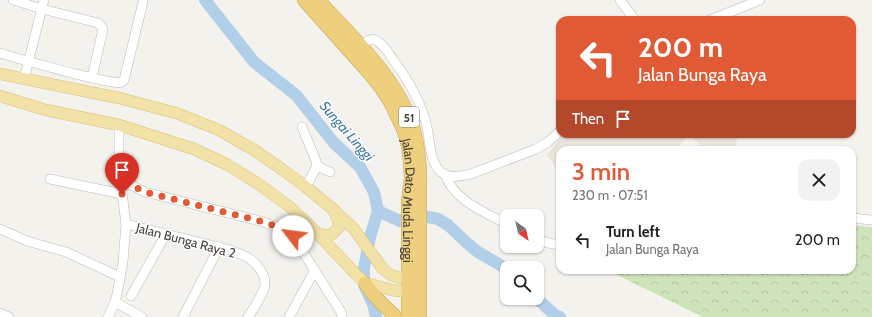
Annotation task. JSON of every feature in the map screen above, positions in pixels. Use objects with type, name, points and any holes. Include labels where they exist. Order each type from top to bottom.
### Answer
[{"type":"highway","name":"Jalan Dato Muda Linggi","points":[[304,0],[356,50],[378,67],[399,97],[413,128],[420,161],[420,179],[414,202],[414,293],[408,317]]},
{"type":"highway","name":"Jalan Dato Muda Linggi","points":[[318,0],[356,50]]},
{"type":"highway","points":[[365,283],[379,302],[396,317]]},
{"type":"highway","name":"Jalan Dato Muda Linggi","points":[[414,293],[420,317]]},
{"type":"main road","points":[[0,74],[119,98],[176,113],[219,130],[254,150],[306,186],[354,229],[383,269],[391,275],[414,279]]},
{"type":"main road","points":[[0,96],[46,110],[119,124],[194,149],[228,165],[260,185],[290,208],[317,233],[365,283],[392,290],[414,293]]},
{"type":"main road","points":[[317,233],[326,236],[330,235],[339,227],[334,210]]},
{"type":"street","points":[[14,0],[43,4],[98,23],[103,29],[92,78]]},
{"type":"street","points":[[620,0],[632,16]]},
{"type":"street","points":[[720,16],[760,0]]},
{"type":"street","points":[[0,53],[28,62],[92,78],[120,83],[124,80],[143,2]]},
{"type":"street","points":[[24,79],[43,4]]},
{"type":"street","points":[[356,50],[369,40],[373,39],[381,43],[395,62],[412,87],[423,112],[427,125],[432,156],[437,167],[442,173],[451,176],[471,174],[536,149],[548,142],[556,135]]},
{"type":"street","points":[[108,317],[115,302],[123,262],[126,224],[120,170],[119,124]]},
{"type":"street","points":[[302,127],[317,166],[306,186]]},
{"type":"street","points":[[317,166],[330,172]]},
{"type":"street","points":[[120,170],[133,186],[145,192],[282,228],[293,236],[341,312],[342,317]]},
{"type":"street","points":[[445,174],[448,183],[464,199],[477,209],[500,220]]},
{"type":"street","points":[[50,179],[122,194]]},
{"type":"street","points":[[856,218],[872,220]]},
{"type":"street","name":"Jalan Bunga Raya 2","points":[[126,224],[219,247],[250,259],[257,265],[264,277],[265,283],[263,292],[248,317]]},
{"type":"street","points":[[0,229],[27,241],[66,252],[120,277]]},
{"type":"street","points":[[131,296],[166,234]]},
{"type":"street","points":[[544,242],[556,244]]},
{"type":"street","points":[[183,317],[219,247]]},
{"type":"street","points":[[289,317],[315,270]]},
{"type":"street","points":[[115,302],[142,317]]},
{"type":"street","points":[[0,313],[9,317]]},
{"type":"shaded area","points":[[561,138],[686,138],[679,146],[556,146],[556,168],[547,155]]},
{"type":"shaded area","points":[[692,138],[736,138],[737,141],[735,146],[701,146]]},
{"type":"green space","points":[[856,225],[872,227],[872,317],[703,317],[615,274],[856,274]]},
{"type":"waterway","name":"Sungai Linggi","points":[[205,0],[254,62],[296,95],[334,143],[360,167],[374,192],[378,211],[370,237],[364,268],[364,285],[373,304],[376,317]]},
{"type":"waterway","points":[[378,211],[400,221],[428,217],[438,219],[448,225],[478,252],[500,265]]},
{"type":"waterway","points":[[544,305],[560,317]]},
{"type":"route","points":[[122,194],[120,170],[133,186],[145,192],[260,221],[282,228],[293,236]]}]
